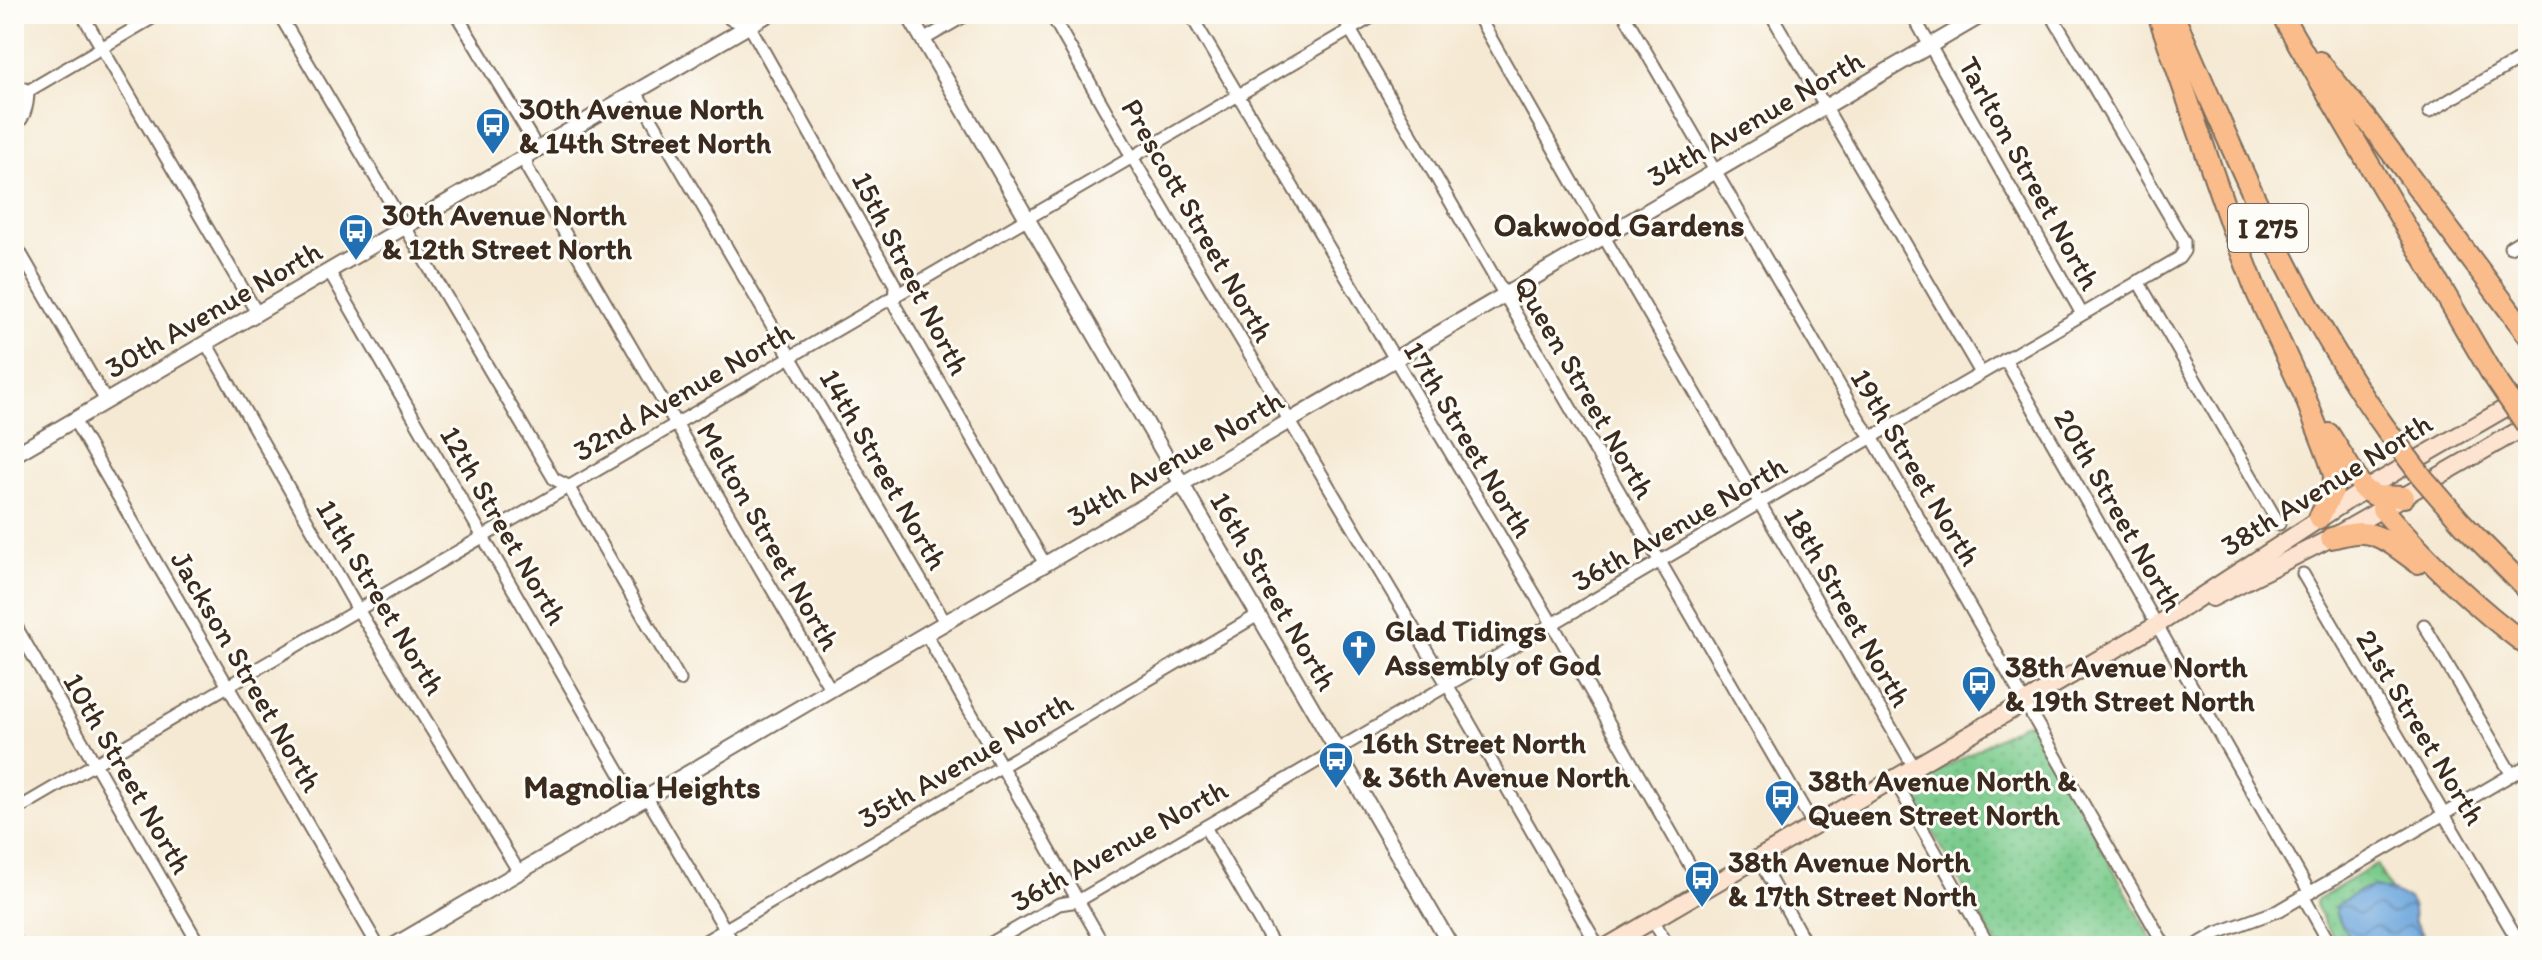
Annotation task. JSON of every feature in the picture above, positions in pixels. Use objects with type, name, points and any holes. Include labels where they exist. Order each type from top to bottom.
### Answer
[{"type":"highway","points":[[2158,14],[2233,231],[2257,293],[2304,394],[2334,475],[2333,491],[2319,518]]},
{"type":"highway","name":"I 275","points":[[2173,14],[2247,184],[2335,355],[2423,478],[2528,590]]},
{"type":"highway","points":[[2282,16],[2367,120],[2526,332]]},
{"type":"highway","points":[[2282,16],[2490,371],[2526,426]]},
{"type":"highway","points":[[2304,394],[2364,490],[2390,501],[2418,551],[2470,600]]},
{"type":"highway","points":[[2331,538],[2361,533],[2376,536],[2470,600],[2528,646]]},
{"type":"main road","name":"38th Avenue North","points":[[1608,946],[2157,625],[2364,490],[2528,395]]},
{"type":"main road","name":"38th Avenue North","points":[[2157,625],[2331,538],[2390,501],[2526,426]]},
{"type":"main road","points":[[2390,501],[2403,475],[2429,452]]},
{"type":"street","points":[[82,14],[257,313]]},
{"type":"street","points":[[28,91],[159,14]]},
{"type":"street","points":[[279,14],[554,479],[568,486],[680,680]]},
{"type":"street","points":[[457,14],[532,139],[526,156]]},
{"type":"street","points":[[727,14],[730,19],[749,25]]},
{"type":"street","name":"30th Avenue North","points":[[14,455],[769,14]]},
{"type":"street","name":"16th Street North","points":[[908,14],[1451,946]]},
{"type":"street","points":[[923,40],[968,14]]},
{"type":"street","name":"Prescott Street North","points":[[1051,14],[1132,157],[1448,686],[1598,946]]},
{"type":"street","name":"17th Street North","points":[[1190,14],[1553,625],[1704,890]]},
{"type":"street","name":"Queen Street North","points":[[1341,14],[1814,826]]},
{"type":"street","name":"32nd Avenue North","points":[[14,811],[1377,14]]},
{"type":"street","name":"18th Street North","points":[[1477,14],[1914,767]]},
{"type":"street","name":"19th Street North","points":[[1624,14],[2165,946]]},
{"type":"street","points":[[1771,14],[1981,373]]},
{"type":"street","name":"Tarlton Street North","points":[[1912,14],[2082,314]]},
{"type":"street","name":"34th Avenue North","points":[[393,946],[1984,14]]},
{"type":"street","name":"36th Avenue North","points":[[986,946],[1005,941],[1059,904],[1078,901],[2179,258],[2184,251],[2184,241],[2051,14]]},
{"type":"street","name":"15th Street North","points":[[749,25],[895,285],[894,304],[1045,564]]},
{"type":"street","points":[[2429,112],[2528,54]]},
{"type":"street","points":[[14,83],[28,91]]},
{"type":"street","points":[[14,128],[22,121],[28,91]]},
{"type":"street","name":"14th Street North","points":[[636,92],[945,622]]},
{"type":"street","name":"Melton Street North","points":[[526,156],[527,168],[831,690]]},
{"type":"street","points":[[2510,247],[2528,236]]},
{"type":"street","points":[[14,242],[106,401]]},
{"type":"street","name":"12th Street North","points":[[329,271],[642,801],[735,946]]},
{"type":"street","points":[[2138,281],[2279,524]]},
{"type":"street","name":"11th Street North","points":[[206,343],[357,608],[519,872]]},
{"type":"street","name":"20th Street North","points":[[2005,359],[2307,895],[2331,946]]},
{"type":"street","name":"Jackson Street North","points":[[74,420],[378,946]]},
{"type":"street","name":"21st Street North","points":[[2303,574],[2524,945]]},
{"type":"street","name":"35th Avenue North","points":[[697,946],[1258,615]]},
{"type":"street","name":"10th Street North","points":[[14,623],[200,946]]},
{"type":"street","points":[[2424,625],[2512,775]]},
{"type":"street","points":[[926,634],[1104,946]]},
{"type":"street","points":[[2195,946],[2217,933],[2280,910],[2528,765]]},
{"type":"street","points":[[1894,779],[1989,946]]},
{"type":"street","points":[[1205,827],[1274,946]]},
{"type":"street","points":[[1758,858],[1807,946]]},
{"type":"street","points":[[1653,920],[1668,946]]},
{"type":"green space","points":[[2030,723],[2156,946],[1997,946],[1915,801],[1913,792],[1923,780],[2023,724]]},
{"type":"green space","points":[[2376,864],[2392,891],[2374,887],[2336,914],[2353,946],[2338,946],[2317,909],[2316,901]]},
{"type":"water","points":[[2374,887],[2408,899],[2413,907],[2414,922],[2433,946],[2354,946],[2336,914],[2336,906],[2361,890]]},
{"type":"place","name":"30th Avenue North & 14th Street North","points":[[493,156]]},
{"type":"place","name":"30th Avenue North & 12th Street North","points":[[356,262]]},
{"type":"place","name":"Glad Tidings Assembly of God","points":[[1359,678]]},
{"type":"place","name":"38th Avenue North & 19th Street North","points":[[1979,714]]},
{"type":"place","name":"16th Street North & 36th Avenue North","points":[[1336,790]]},
{"type":"place","name":"38th Avenue North & Queen Street North","points":[[1782,828]]},
{"type":"place","name":"38th Avenue North & 17th Street North","points":[[1702,909]]},
{"type":"district","name":"Oakwood Gardens","points":[[1619,225]]},
{"type":"district","name":"Magnolia Heights","points":[[642,787]]}]
